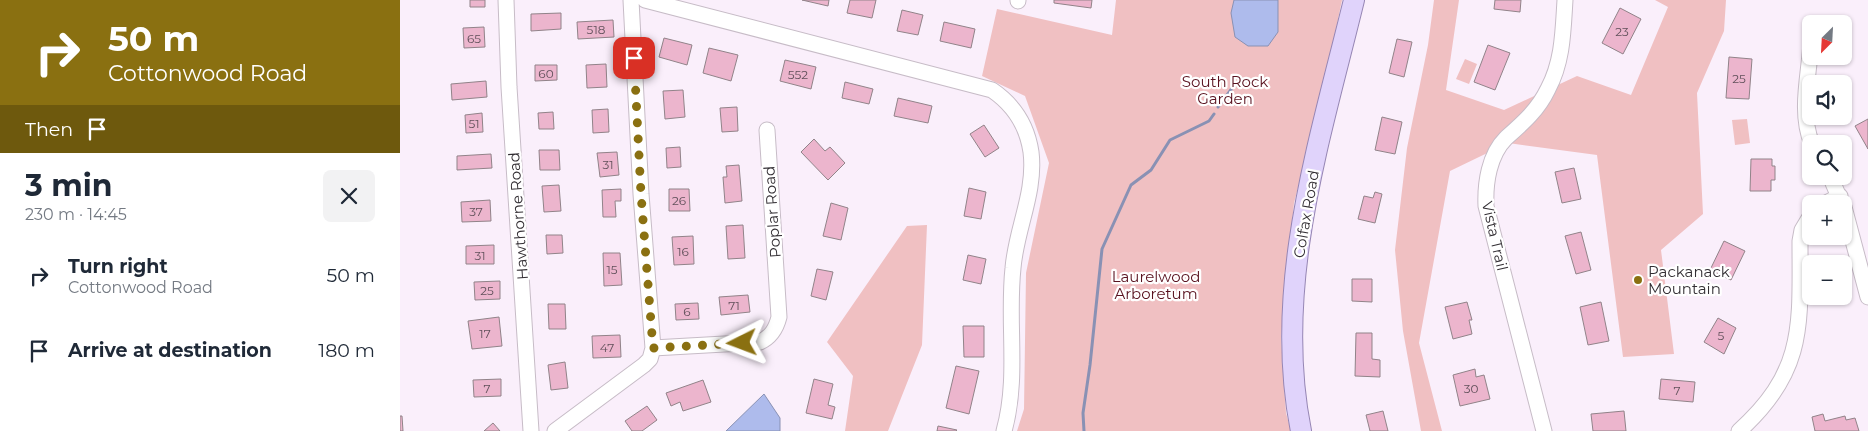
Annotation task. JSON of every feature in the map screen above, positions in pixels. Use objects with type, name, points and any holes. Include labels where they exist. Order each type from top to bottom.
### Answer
[{"type":"main road","name":"Colfax Road","points":[[1302,431],[1294,383],[1296,266],[1311,178],[1354,0]]},
{"type":"street","name":"Hawthorne Road","points":[[506,0],[531,431]]},
{"type":"street","points":[[555,431],[644,365],[650,359],[653,348],[641,194],[631,0]]},
{"type":"street","points":[[645,0],[992,90],[1013,108],[1022,121],[1031,152],[1032,169],[1013,265],[1011,285],[1012,394],[1004,431]]},
{"type":"street","name":"Vista Trail","points":[[1544,431],[1486,206],[1485,192],[1487,178],[1497,151],[1505,139],[1527,120],[1538,106],[1556,72],[1561,55],[1565,0]]},
{"type":"street","points":[[1809,65],[1806,110],[1810,135]]},
{"type":"street","name":"Poplar Road","points":[[653,348],[760,342],[773,333],[777,326],[779,317],[766,130]]},
{"type":"street","points":[[1739,431],[1765,405],[1776,390],[1792,355],[1800,317],[1800,241],[1802,230]]},
{"type":"street","points":[[1852,239],[1868,297]]},
{"type":"green space","name":"Laurelwood Arboretum","points":[[1116,0],[1342,0],[1325,83],[1294,203],[1281,337],[1286,413],[1291,431],[1017,431],[1024,409],[1026,273],[1049,163],[1025,96],[982,76],[997,9],[1112,35]]},
{"type":"green space","points":[[1434,0],[1459,0],[1446,90],[1504,110],[1577,76],[1631,95],[1668,7],[1655,0],[1726,0],[1724,31],[1697,93],[1703,214],[1661,250],[1674,354],[1623,357],[1597,155],[1508,143],[1450,171],[1419,343],[1442,431],[1421,431],[1403,331],[1395,250],[1407,148],[1428,45]]},
{"type":"green space","points":[[1465,59],[1477,64],[1469,84],[1456,79]]},
{"type":"green space","points":[[1747,119],[1750,143],[1735,145],[1732,120]]},
{"type":"green space","points":[[927,225],[922,345],[888,431],[845,431],[853,376],[827,342],[907,226]]},
{"type":"water","points":[[1234,0],[1278,0],[1278,32],[1268,46],[1248,46],[1235,37],[1231,13]]},
{"type":"water","points":[[764,394],[780,418],[780,431],[726,431]]},
{"type":"building","points":[[470,0],[485,0],[485,7],[470,7]]},
{"type":"building","points":[[802,0],[829,0],[828,6]]},
{"type":"building","points":[[850,0],[876,0],[872,18],[847,13]]},
{"type":"building","points":[[1054,0],[1092,0],[1091,8],[1054,3]]},
{"type":"building","points":[[1495,0],[1521,0],[1520,12],[1494,9]]},
{"type":"building","points":[[1620,8],[1641,19],[1623,54],[1602,43]]},
{"type":"building","points":[[902,10],[923,15],[918,35],[897,31]]},
{"type":"building","points":[[561,13],[561,29],[531,31],[531,14]]},
{"type":"building","points":[[613,20],[614,37],[578,39],[577,22]]},
{"type":"building","points":[[944,22],[975,29],[971,48],[940,41]]},
{"type":"building","points":[[484,27],[485,47],[464,48],[463,28]]},
{"type":"building","points":[[664,38],[692,45],[687,65],[659,57]]},
{"type":"building","points":[[1397,39],[1412,42],[1404,77],[1389,73]]},
{"type":"building","points":[[1488,45],[1510,53],[1495,90],[1474,82]]},
{"type":"building","points":[[709,48],[738,55],[731,81],[703,73]]},
{"type":"building","points":[[1729,57],[1752,59],[1749,99],[1726,98]]},
{"type":"building","points":[[785,60],[816,67],[811,89],[780,81]]},
{"type":"building","points":[[606,64],[607,87],[587,88],[586,65]]},
{"type":"building","points":[[535,65],[557,65],[557,80],[535,81]]},
{"type":"building","points":[[486,81],[487,97],[452,100],[451,84]]},
{"type":"building","points":[[845,82],[873,89],[869,104],[842,98]]},
{"type":"building","points":[[683,90],[685,117],[665,119],[663,91]]},
{"type":"building","points":[[898,98],[932,106],[928,123],[894,116]]},
{"type":"building","points":[[737,107],[738,131],[722,132],[720,108]]},
{"type":"building","points":[[608,109],[609,132],[593,133],[592,110]]},
{"type":"building","points":[[553,112],[554,129],[539,129],[538,113]]},
{"type":"building","points":[[482,113],[483,132],[466,133],[465,115]]},
{"type":"building","points":[[1382,117],[1402,122],[1395,154],[1375,150]]},
{"type":"building","points":[[1868,119],[1868,149],[1855,126]]},
{"type":"building","points":[[984,125],[999,148],[985,157],[970,134]]},
{"type":"building","points":[[814,139],[825,151],[830,147],[845,163],[828,180],[801,152]]},
{"type":"building","points":[[680,147],[681,167],[667,168],[666,148]]},
{"type":"building","points":[[539,150],[559,150],[560,170],[540,170]]},
{"type":"building","points":[[617,152],[619,175],[600,177],[597,153]]},
{"type":"building","points":[[491,154],[492,168],[457,170],[457,156]]},
{"type":"building","points":[[1751,159],[1772,159],[1772,166],[1775,166],[1775,180],[1771,180],[1771,191],[1750,191]]},
{"type":"building","points":[[739,165],[742,201],[725,203],[723,177],[727,177],[726,166]]},
{"type":"building","points":[[1574,168],[1581,199],[1562,203],[1555,172]]},
{"type":"building","points":[[559,185],[561,211],[544,212],[542,186]]},
{"type":"building","points":[[969,188],[986,192],[981,219],[964,216]]},
{"type":"building","points":[[621,189],[621,201],[615,201],[616,217],[603,217],[602,190]]},
{"type":"building","points":[[669,189],[689,189],[690,211],[669,211]]},
{"type":"building","points":[[1375,192],[1382,194],[1375,223],[1358,219],[1364,196],[1373,198]]},
{"type":"building","points":[[490,200],[491,221],[462,222],[461,202]]},
{"type":"building","points":[[831,203],[848,208],[841,240],[823,236]]},
{"type":"building","points":[[743,225],[745,258],[728,259],[726,226]]},
{"type":"building","points":[[1581,232],[1591,270],[1576,274],[1565,236]]},
{"type":"building","points":[[546,235],[562,235],[563,253],[547,254]]},
{"type":"building","points":[[693,236],[694,264],[674,265],[672,237]]},
{"type":"building","points":[[1724,241],[1745,251],[1731,280],[1710,270]]},
{"type":"building","points":[[494,245],[494,264],[466,264],[466,246]]},
{"type":"building","points":[[603,253],[620,253],[622,285],[604,286]]},
{"type":"building","points":[[968,255],[986,259],[981,284],[963,280]]},
{"type":"building","points":[[817,269],[833,272],[826,300],[811,296]]},
{"type":"building","points":[[1352,279],[1372,279],[1372,302],[1352,301]]},
{"type":"building","points":[[500,281],[500,299],[475,300],[474,282]]},
{"type":"building","points":[[748,295],[750,312],[721,315],[719,297]]},
{"type":"building","points":[[1467,302],[1472,320],[1469,320],[1472,334],[1453,339],[1445,307]]},
{"type":"building","points":[[1601,302],[1609,341],[1588,345],[1580,307]]},
{"type":"building","points":[[698,303],[699,319],[676,320],[675,304]]},
{"type":"building","points":[[548,304],[565,304],[566,329],[549,329]]},
{"type":"building","points":[[499,317],[502,346],[472,349],[468,321]]},
{"type":"building","points":[[1718,318],[1736,328],[1724,354],[1704,342]]},
{"type":"building","points":[[963,326],[984,326],[984,357],[964,357]]},
{"type":"building","points":[[1356,333],[1372,333],[1372,359],[1380,360],[1380,377],[1355,376]]},
{"type":"building","points":[[620,335],[621,357],[593,358],[592,336]]},
{"type":"building","points":[[565,362],[568,388],[551,390],[548,365]]},
{"type":"building","points":[[956,366],[979,371],[969,414],[946,408]]},
{"type":"building","points":[[1475,369],[1476,377],[1484,375],[1490,399],[1460,406],[1453,375]]},
{"type":"building","points":[[501,379],[501,396],[474,397],[473,380]]},
{"type":"building","points":[[814,379],[833,384],[828,405],[835,407],[832,419],[806,413]]},
{"type":"building","points":[[1661,379],[1695,382],[1693,402],[1659,399]]},
{"type":"building","points":[[703,380],[711,402],[683,411],[680,402],[671,406],[666,393]]},
{"type":"building","points":[[647,406],[657,420],[642,431],[632,431],[625,421]]},
{"type":"building","points":[[1383,411],[1388,431],[1370,431],[1366,415]]},
{"type":"building","points":[[1624,411],[1626,431],[1593,431],[1591,414]]},
{"type":"building","points":[[1823,414],[1825,421],[1845,416],[1846,420],[1855,418],[1859,431],[1815,431],[1812,417]]},
{"type":"building","points":[[400,416],[402,416],[403,431],[400,431]]},
{"type":"building","points":[[493,423],[500,431],[484,431]]},
{"type":"building","points":[[938,426],[957,430],[937,431]]},
{"type":"waterway","points":[[1218,107],[1236,83]]},
{"type":"waterway","points":[[1084,431],[1083,413],[1102,249],[1131,185],[1151,170],[1170,140],[1209,121],[1214,114]]},
{"type":"place","name":"Packanack Mountain","points":[[1638,280]]},
{"type":"route","points":[[634,58],[641,194],[653,348],[742,343]]},
{"type":"park label","name":"South Rock Garden","points":[[1225,90]]}]
